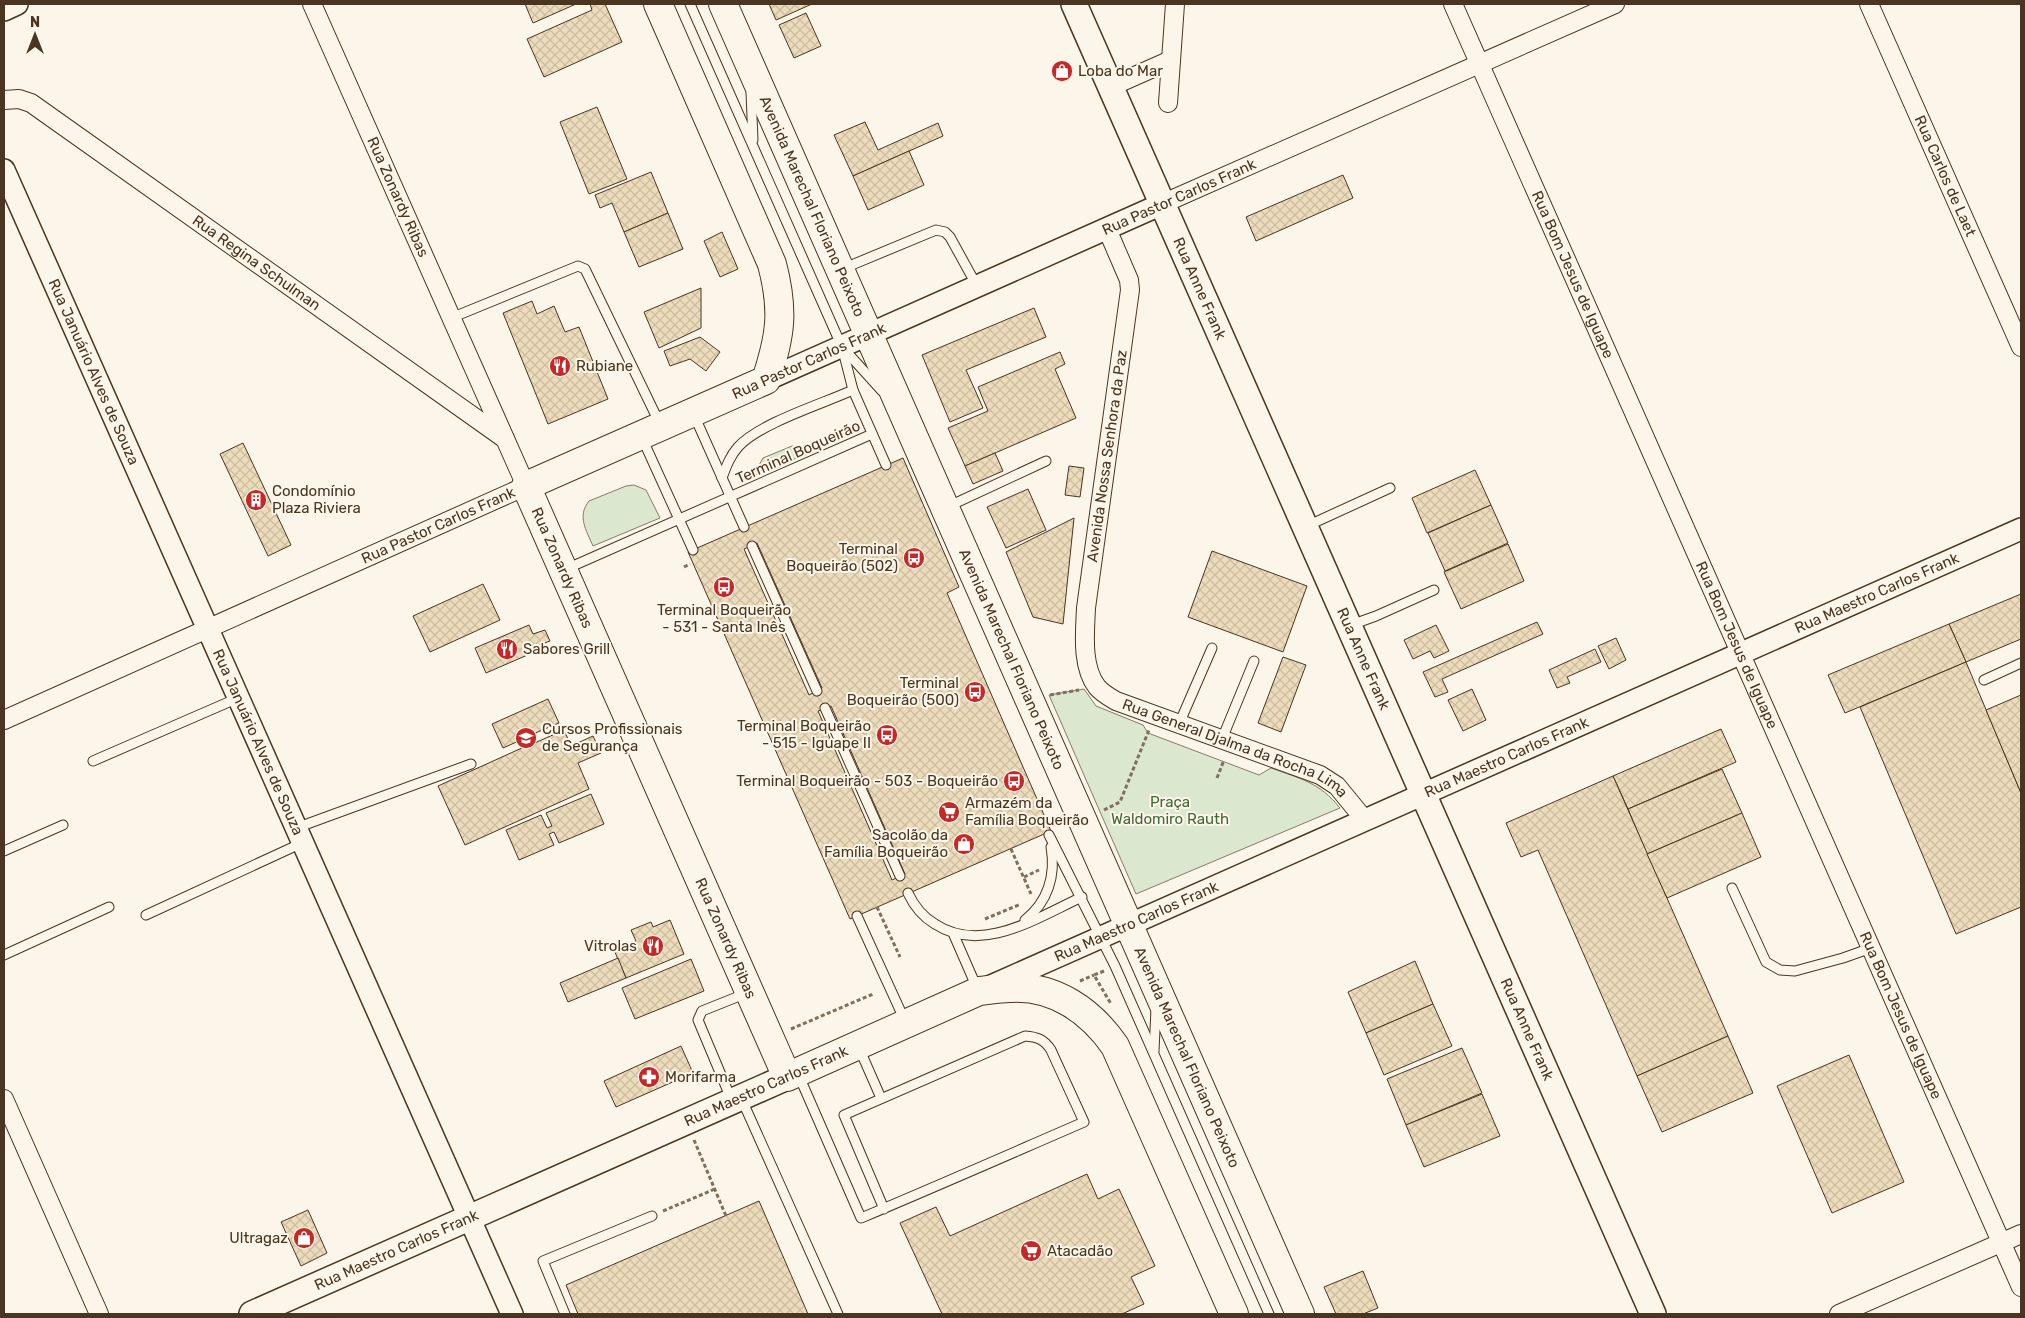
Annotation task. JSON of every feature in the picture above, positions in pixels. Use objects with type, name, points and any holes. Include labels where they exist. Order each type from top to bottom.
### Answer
[{"type":"main road","points":[[658,4],[772,264],[779,290],[779,334],[766,380]]},
{"type":"main road","name":"Avenida Marechal Floriano Peixoto","points":[[723,4],[1300,1314]]},
{"type":"main road","name":"Rua Anne Frank","points":[[1074,4],[1653,1314]]},
{"type":"main road","name":"Rua Pastor Carlos Frank","points":[[526,486],[766,380]]},
{"type":"main road","name":"Rua Zonardy Ribas","points":[[526,486],[770,1039],[792,1075]]},
{"type":"main road","points":[[979,991],[1012,987],[1045,993],[1077,1006],[1104,1031],[1114,1046],[1234,1314]]},
{"type":"main road","name":"Rua Maestro Carlos Frank","points":[[252,1314],[979,991]]},
{"type":"street","points":[[4,10],[17,4]]},
{"type":"street","name":"Rua Zonardy Ribas","points":[[312,4],[526,486]]},
{"type":"street","points":[[1168,103],[1175,4]]},
{"type":"street","name":"Rua Bom Jesus de Iguape","points":[[1453,4],[2021,1287]]},
{"type":"street","name":"Rua Pastor Carlos Frank","points":[[766,380],[1615,4]]},
{"type":"street","name":"Rua Carlos de Laet","points":[[1869,4],[2021,348]]},
{"type":"street","points":[[1110,87],[1171,60]]},
{"type":"street","name":"Rua Regina Schulman","points":[[4,100],[19,99],[32,103],[505,439]]},
{"type":"street","name":"Rua Januário Alves de Souza","points":[[4,170],[512,1314]]},
{"type":"street","name":"Avenida Nossa Senhora da Paz","points":[[1096,686],[1090,673],[1086,655],[1086,608],[1130,290],[1128,280],[1107,229]]},
{"type":"street","name":"Rua Pastor Carlos Frank","points":[[4,720],[526,486]]},
{"type":"street","name":"Rua Maestro Carlos Frank","points":[[979,991],[2021,529]]},
{"type":"street","name":"Rua General Djalma da Rocha Lima","points":[[1096,686],[1104,694],[1116,701],[1320,775],[1337,786],[1364,820]]},
{"type":"street","points":[[4,1099],[96,1313]]},
{"type":"street","points":[[1839,1314],[2021,1234]]},
{"type":"lane","points":[[682,4],[698,21]]},
{"type":"lane","points":[[690,4],[842,347],[854,390],[872,434]]},
{"type":"lane","points":[[746,55],[751,86],[753,145]]},
{"type":"lane","points":[[840,270],[936,230],[945,232],[950,237],[978,286]]},
{"type":"lane","points":[[451,318],[578,266],[585,268],[651,431],[679,519],[692,550]]},
{"type":"lane","points":[[842,347],[904,415]]},
{"type":"lane","name":"Terminal Boqueirão","points":[[722,478],[730,458],[737,448],[756,431],[854,390]]},
{"type":"lane","name":"Terminal Boqueirão","points":[[692,413],[744,527]]},
{"type":"lane","name":"Terminal Boqueirão","points":[[563,571],[872,434],[886,466]]},
{"type":"lane","points":[[945,508],[1046,461]]},
{"type":"lane","points":[[1305,527],[1390,488]]},
{"type":"lane","points":[[752,546],[817,691]]},
{"type":"lane","points":[[1349,626],[1434,590]]},
{"type":"lane","points":[[1179,724],[1212,648]]},
{"type":"lane","points":[[1222,739],[1254,661]]},
{"type":"lane","points":[[1984,680],[2021,663]]},
{"type":"lane","points":[[93,761],[238,698]]},
{"type":"lane","points":[[825,708],[900,876]]},
{"type":"lane","points":[[146,915],[299,835],[471,764]]},
{"type":"lane","points":[[4,851],[63,825]]},
{"type":"lane","points":[[1016,926],[1037,908],[1050,885],[1054,864],[1049,835],[1060,861],[1082,897],[1102,936],[1269,1314]]},
{"type":"lane","points":[[1732,888],[1766,962],[1780,970],[1796,971],[1871,948]]},
{"type":"lane","points":[[908,894],[918,910],[928,920],[953,933],[966,936],[992,936],[1082,897]]},
{"type":"lane","points":[[4,955],[109,907]]},
{"type":"lane","points":[[857,916],[906,1024]]},
{"type":"lane","points":[[953,933],[979,991]]},
{"type":"lane","points":[[1154,1054],[1156,988]]},
{"type":"lane","points":[[750,992],[702,1011],[698,1020],[838,1314]]},
{"type":"lane","points":[[792,1075],[861,1218],[1084,1122],[1047,1043],[1037,1037],[1025,1036],[844,1114],[884,1208]]},
{"type":"lane","points":[[858,1045],[882,1098]]},
{"type":"lane","points":[[565,1314],[543,1261],[652,1216]]},
{"type":"path","points":[[1049,695],[1096,686]]},
{"type":"path","points":[[1107,816],[1103,809],[1120,802],[1155,715]]},
{"type":"path","points":[[1011,849],[1033,898]]},
{"type":"path","points":[[953,933],[1024,902]]},
{"type":"path","points":[[877,907],[900,957]]},
{"type":"path","points":[[1077,983],[1094,975]]},
{"type":"path","points":[[770,1039],[873,994]]},
{"type":"path","points":[[686,1121],[726,1216]]},
{"type":"path","points":[[652,1216],[715,1189]]},
{"type":"green space","points":[[792,446],[811,452],[753,476],[763,458]]},
{"type":"green space","points":[[634,485],[646,490],[660,518],[593,546],[585,529],[583,518],[585,507],[589,501],[626,486]]},
{"type":"green space","name":"Praça Waldomiro Rauth","points":[[1084,689],[1096,706],[1143,725],[1148,733],[1259,775],[1271,768],[1309,782],[1325,792],[1340,808],[1136,894],[1049,695]]},
{"type":"building","points":[[525,4],[576,4],[533,23]]},
{"type":"building","points":[[590,4],[605,4],[622,42],[544,77],[527,39],[592,10]]},
{"type":"building","points":[[769,4],[812,4],[776,20]]},
{"type":"building","points":[[806,13],[821,46],[794,58],[779,25]]},
{"type":"building","points":[[597,107],[627,179],[589,194],[560,122]]},
{"type":"building","points":[[865,122],[878,150],[938,123],[943,136],[853,176],[834,135]]},
{"type":"building","points":[[909,151],[924,185],[868,210],[853,176]]},
{"type":"building","points":[[651,172],[668,213],[624,232],[612,203],[600,208],[595,195]]},
{"type":"building","points":[[1343,175],[1353,198],[1256,241],[1246,217]]},
{"type":"building","points":[[668,213],[683,249],[639,267],[624,232]]},
{"type":"building","points":[[722,232],[738,269],[720,277],[704,241]]},
{"type":"building","points":[[701,288],[701,328],[659,348],[644,312]]},
{"type":"building","name":"Rubiane","points":[[532,301],[537,314],[554,306],[565,332],[579,327],[608,399],[548,424],[503,313]]},
{"type":"building","points":[[1034,308],[1046,337],[966,370],[983,408],[950,422],[922,355]]},
{"type":"building","points":[[700,337],[720,352],[706,371],[690,359],[670,366],[664,351]]},
{"type":"building","points":[[1060,352],[1065,364],[1055,369],[1076,418],[965,466],[948,428],[988,411],[978,387]]},
{"type":"building","name":"Condomínio Plaza Riviera","points":[[243,443],[291,545],[268,556],[220,454]]},
{"type":"building","points":[[995,453],[1003,471],[973,484],[965,466]]},
{"type":"building","points":[[903,458],[959,587],[947,593],[1051,831],[850,919],[688,552]],"holes":[[[757,543],[822,688],[809,695],[744,549]],[[831,706],[905,874],[892,880],[818,711]]]},
{"type":"building","points":[[1069,466],[1084,468],[1080,497],[1065,495]]},
{"type":"building","points":[[1475,470],[1491,505],[1427,533],[1412,498]]},
{"type":"building","points":[[1028,489],[1046,530],[1006,548],[987,507]]},
{"type":"building","points":[[1491,505],[1508,543],[1445,571],[1428,533]]},
{"type":"building","points":[[1074,518],[1063,624],[1033,617],[1006,552]]},
{"type":"building","points":[[1508,544],[1524,581],[1461,609],[1444,572]]},
{"type":"building","points":[[1212,551],[1307,586],[1283,652],[1188,617]]},
{"type":"building","points":[[483,584],[500,620],[430,652],[413,616]]},
{"type":"building","points":[[2021,594],[2021,639],[1966,662],[1949,624]]},
{"type":"building","points":[[1537,622],[1543,634],[1442,679],[1448,692],[1435,697],[1423,672]]},
{"type":"building","points":[[1949,624],[1966,662],[1845,713],[1828,675]]},
{"type":"building","name":"Sabores Grill","points":[[529,625],[533,634],[545,630],[550,641],[537,646],[539,650],[486,673],[475,648]]},
{"type":"building","points":[[1436,625],[1449,651],[1434,658],[1430,651],[1413,659],[1404,640]]},
{"type":"building","points":[[1616,638],[1626,660],[1609,669],[1598,646]]},
{"type":"building","points":[[1595,649],[1601,662],[1567,677],[1570,683],[1557,688],[1549,670]]},
{"type":"building","points":[[1283,657],[1306,665],[1281,732],[1258,723]]},
{"type":"building","points":[[1966,662],[2021,793],[2021,907],[1956,934],[1860,707]]},
{"type":"building","points":[[1472,689],[1486,720],[1463,731],[1448,700]]},
{"type":"building","points":[[2021,695],[2021,793],[1986,710]]},
{"type":"building","points":[[548,699],[559,723],[526,737],[530,745],[564,730],[571,746],[593,736],[601,753],[578,763],[589,789],[465,845],[438,786],[524,747],[521,740],[503,748],[492,724]]},
{"type":"building","points":[[1721,729],[1736,762],[1628,809],[1613,776]]},
{"type":"building","points":[[1722,769],[1742,813],[1647,854],[1628,809]]},
{"type":"building","points":[[1613,776],[1728,1036],[1637,1076],[1538,850],[1521,857],[1506,823]]},
{"type":"building","points":[[591,794],[604,824],[559,843],[554,832],[549,834],[554,845],[519,860],[506,830],[541,815],[547,828],[552,826],[546,813]]},
{"type":"building","points":[[1742,813],[1761,857],[1667,898],[1647,854]]},
{"type":"building","name":"Vitrolas","points":[[670,920],[684,954],[626,978],[614,950],[636,941],[631,930],[651,922],[653,927]]},
{"type":"building","points":[[618,958],[626,978],[568,1002],[560,983]]},
{"type":"building","points":[[691,959],[704,991],[635,1019],[622,988]]},
{"type":"building","points":[[1415,961],[1433,1004],[1366,1033],[1348,992]]},
{"type":"building","points":[[1433,1004],[1452,1046],[1384,1075],[1366,1033]]},
{"type":"building","points":[[1728,1036],[1753,1093],[1662,1132],[1637,1076]]},
{"type":"building","name":"Morifarma","points":[[681,1046],[693,1073],[616,1107],[604,1081]]},
{"type":"building","points":[[1462,1048],[1482,1093],[1406,1125],[1387,1079]]},
{"type":"building","points":[[1849,1055],[1904,1182],[1832,1213],[1777,1086]]},
{"type":"building","points":[[1482,1094],[1500,1136],[1424,1167],[1406,1125]]},
{"type":"building","name":"Atacadão","points":[[1087,1174],[1098,1199],[1119,1189],[1155,1266],[1131,1277],[1144,1304],[1122,1314],[942,1314],[900,1223],[936,1207],[950,1236]]},
{"type":"building","points":[[759,1201],[808,1314],[578,1314],[566,1285]]},
{"type":"building","name":"Ultragaz","points":[[308,1210],[327,1253],[301,1266],[281,1222]]},
{"type":"building","points":[[1363,1271],[1378,1308],[1363,1314],[1336,1314],[1324,1287]]},
{"type":"place","name":"Loba do Mar","points":[[1062,71]]},
{"type":"place","name":"Rubiane","points":[[560,366]]},
{"type":"place","name":"Condomínio Plaza Riviera","points":[[256,500]]},
{"type":"place","name":"Terminal Boqueirão (502)","points":[[914,558]]},
{"type":"place","name":"Terminal Boqueirão - 531 - Santa Inês","points":[[724,587]]},
{"type":"place","name":"Sabores Grill","points":[[507,649]]},
{"type":"place","name":"Terminal Boqueirão (500)","points":[[975,692]]},
{"type":"place","name":"Terminal Boqueirão - 515 - Iguape II","points":[[887,735]]},
{"type":"place","name":"Cursos Profissionais de Segurança","points":[[526,738]]},
{"type":"place","name":"Terminal Boqueirão - 503 - Boqueirão","points":[[1014,781]]},
{"type":"place","name":"Armazém da Família Boqueirão","points":[[949,812]]},
{"type":"place","name":"Sacolão da Família Boqueirão","points":[[964,844]]},
{"type":"place","name":"Vitrolas","points":[[653,946]]},
{"type":"place","name":"Morifarma","points":[[649,1077]]},
{"type":"place","name":"Ultragaz","points":[[304,1238]]},
{"type":"place","name":"Atacadão","points":[[1031,1251]]}]
